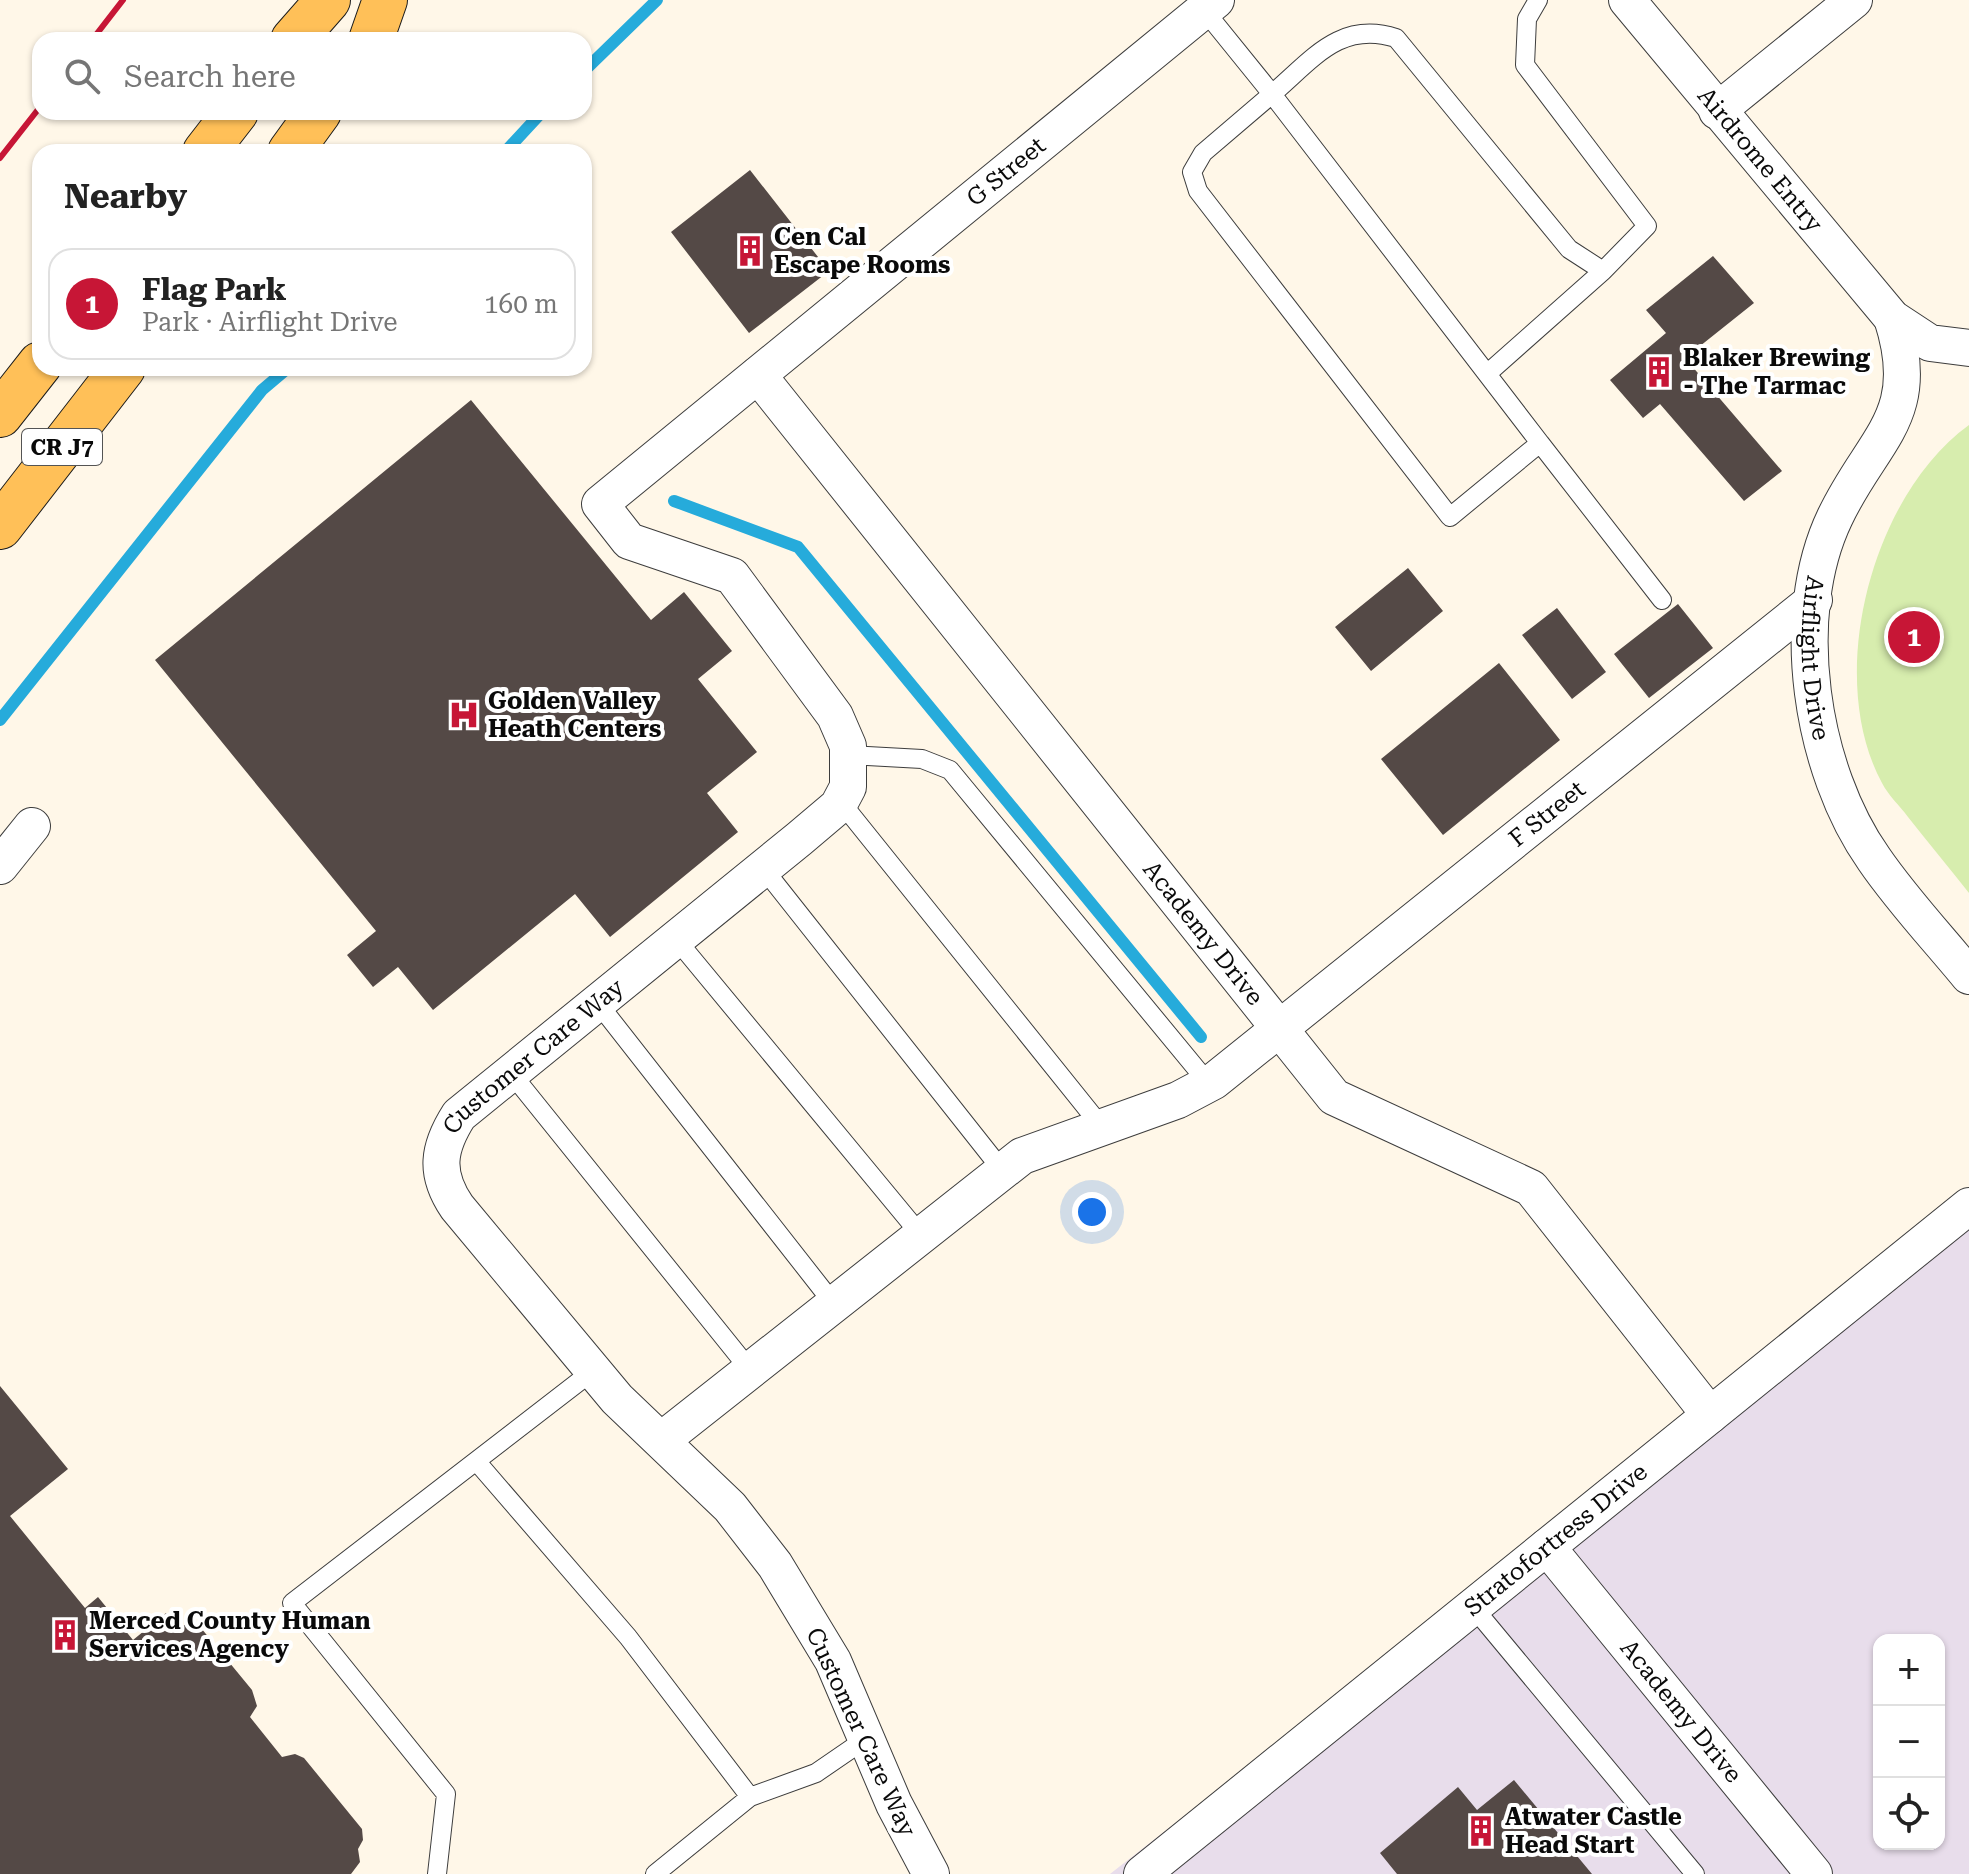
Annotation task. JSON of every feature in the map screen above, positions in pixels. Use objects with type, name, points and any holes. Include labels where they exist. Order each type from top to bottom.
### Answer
[{"type":"main road","points":[[300,32],[328,0]]},
{"type":"main road","points":[[374,32],[385,0]]},
{"type":"main road","points":[[211,144],[230,120]]},
{"type":"main road","points":[[296,144],[313,120]]},
{"type":"main road","name":"CR J7","points":[[0,415],[32,374]]},
{"type":"main road","name":"CR J7","points":[[0,527],[117,376]]},
{"type":"street","name":"Airdrome Entry","points":[[1627,0],[1892,318]]},
{"type":"street","points":[[1717,111],[1854,0]]},
{"type":"street","name":"G Street","points":[[758,375],[1210,5]]},
{"type":"street","points":[[1892,318],[1930,343],[1969,348]]},
{"type":"street","name":"Airflight Drive","points":[[1892,318],[1903,363],[1900,405],[1894,422],[1834,518],[1814,600],[1810,663],[1826,759],[1846,810],[1873,858],[1969,976]]},
{"type":"street","points":[[758,375],[600,504],[629,541],[732,576],[835,716],[849,755],[848,787],[840,801]]},
{"type":"street","name":"Academy Drive","points":[[758,375],[1334,1097],[1531,1188],[1710,1415]]},
{"type":"street","name":"F Street","points":[[662,1440],[1022,1156],[1178,1100],[1209,1084],[1814,600]]},
{"type":"street","name":"Customer Care Way","points":[[840,801],[763,868],[459,1115],[444,1140],[439,1161],[444,1187],[617,1399],[730,1507],[775,1565],[833,1661],[899,1815],[931,1874]]},
{"type":"street","points":[[0,866],[32,826]]},
{"type":"street","name":"Stratofortress Drive","points":[[1142,1874],[1969,1206]]},
{"type":"street","name":"Academy Drive","points":[[1547,1547],[1814,1874]]},
{"type":"lane","points":[[1488,373],[1603,271],[1647,226],[1525,65],[1527,19],[1538,0]]},
{"type":"lane","points":[[1210,5],[1272,94],[1662,600]]},
{"type":"lane","points":[[1540,443],[1450,517],[1198,191],[1192,172],[1203,153],[1338,38],[1364,32],[1396,38],[1569,249],[1603,271]]},
{"type":"lane","points":[[849,755],[922,759],[950,770],[1209,1084]]},
{"type":"lane","points":[[840,801],[1101,1126]]},
{"type":"lane","points":[[763,868],[1002,1170]]},
{"type":"lane","points":[[676,939],[920,1234]]},
{"type":"lane","points":[[597,1002],[833,1303]]},
{"type":"lane","points":[[511,1073],[750,1370]]},
{"type":"lane","points":[[437,1874],[446,1794],[292,1603],[594,1370]]},
{"type":"lane","points":[[477,1462],[628,1637],[750,1797]]},
{"type":"lane","points":[[1473,1607],[1695,1874]]},
{"type":"lane","points":[[655,1874],[750,1797],[816,1773],[867,1738]]},
{"type":"shaded area","points":[[1969,1203],[1969,1874],[1110,1874]]},
{"type":"green space","points":[[1969,425],[1969,893],[1882,783],[1865,740],[1857,692],[1858,641],[1867,590],[1884,541],[1906,495],[1935,456]]},
{"type":"building","name":"Cen Cal Escape Rooms","points":[[750,170],[829,271],[749,333],[671,232]]},
{"type":"building","name":"Blaker Brewing - The Tarmac","points":[[1713,256],[1754,303],[1685,358],[1782,471],[1744,501],[1660,404],[1643,418],[1610,380],[1666,333],[1646,310]]},
{"type":"building","name":"Golden Valley Heath Centers","points":[[471,400],[651,620],[684,592],[732,651],[698,679],[757,752],[707,793],[738,832],[610,937],[575,894],[433,1010],[398,967],[373,987],[347,955],[376,931],[155,660]]},
{"type":"building","points":[[1408,568],[1443,611],[1371,671],[1335,627]]},
{"type":"building","points":[[1678,604],[1713,648],[1649,698],[1614,654]]},
{"type":"building","points":[[1557,608],[1606,672],[1572,699],[1522,635]]},
{"type":"building","points":[[1499,663],[1560,740],[1443,835],[1381,759]]},
{"type":"building","name":"Merced County Human Services Agency","points":[[0,1386],[68,1469],[10,1516],[85,1608],[98,1597],[133,1640],[166,1613],[178,1628],[189,1623],[201,1628],[252,1690],[257,1706],[250,1717],[282,1757],[295,1754],[304,1758],[362,1829],[363,1840],[358,1849],[360,1862],[351,1874],[0,1874]]},
{"type":"building","name":"Atwater Castle Head Start","points":[[1514,1780],[1592,1874],[1397,1874],[1380,1853],[1458,1787],[1477,1810]]},
{"type":"waterway","points":[[592,63],[657,0]]},
{"type":"waterway","points":[[512,144],[535,120]]},
{"type":"waterway","points":[[0,720],[262,390],[279,376]]},
{"type":"waterway","points":[[674,501],[798,547],[1201,1037]]},
{"type":"railway","points":[[98,32],[123,0]]},
{"type":"railway","points":[[0,158],[32,117]]},
{"type":"place","name":"Cen Cal Escape Rooms","points":[[750,251]]},
{"type":"place","name":"Blaker Brewing - The Tarmac","points":[[1659,372]]},
{"type":"place","name":"Flag Park","points":[[1914,637]]},
{"type":"place","name":"Golden Valley Heath Centers","points":[[464,715]]},
{"type":"place","name":"Merced County Human Services Agency","points":[[65,1635]]},
{"type":"place","name":"Atwater Castle Head Start","points":[[1481,1831]]}]
